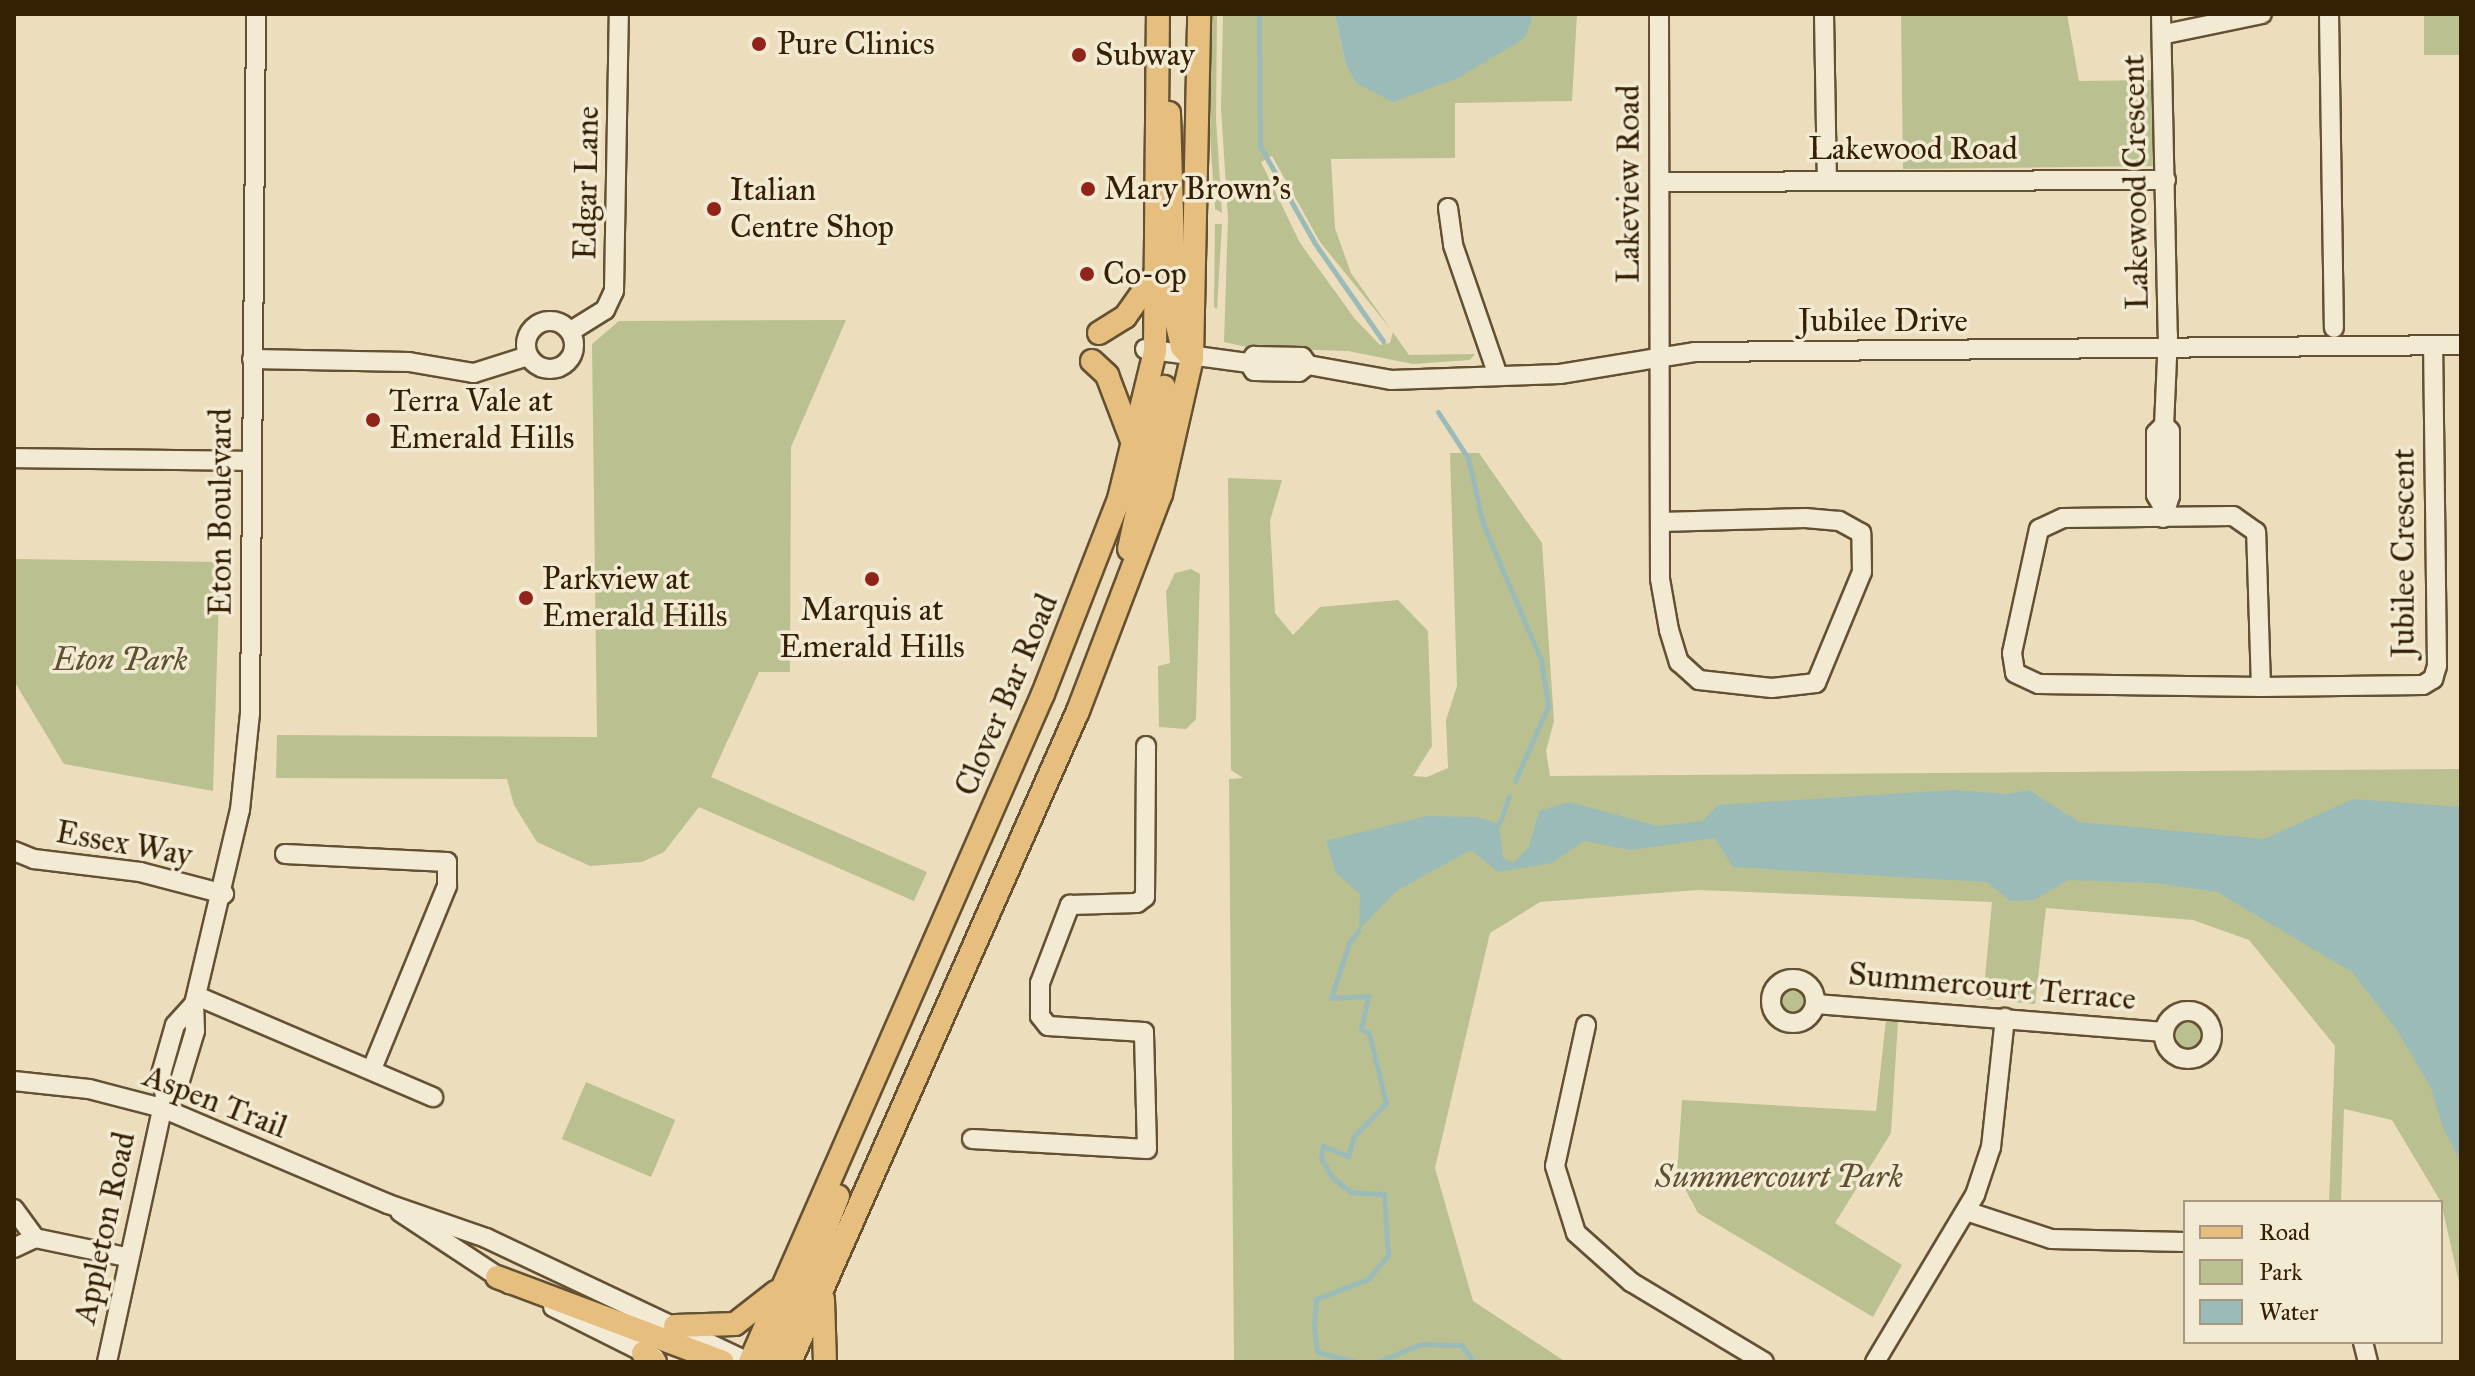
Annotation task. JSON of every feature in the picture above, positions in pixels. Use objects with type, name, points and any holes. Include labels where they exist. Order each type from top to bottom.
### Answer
[{"type":"main road","points":[[1190,14],[1199,63]]},
{"type":"main road","points":[[790,1362],[1116,614],[1161,494],[1192,358],[1199,14]]},
{"type":"main road","points":[[1158,17],[1173,143],[1176,326],[1182,347],[1192,358]]},
{"type":"main road","name":"Clover Bar Road","points":[[749,1362],[1058,657],[1094,571],[1134,446],[1150,350],[1157,272],[1158,17]]},
{"type":"main road","points":[[1099,333],[1125,317],[1157,272]]},
{"type":"main road","points":[[1116,614],[1163,391],[1150,350]]},
{"type":"main road","points":[[1092,361],[1107,375],[1134,446]]},
{"type":"main road","points":[[773,1362],[839,1194],[848,1140]]},
{"type":"main road","points":[[497,1277],[723,1362]]},
{"type":"main road","points":[[675,1326],[735,1324],[783,1286]]},
{"type":"main road","points":[[823,1290],[825,1362]]},
{"type":"street","name":"Eton Boulevard","points":[[164,1102],[179,1084],[195,1031],[195,1000],[224,894],[250,714],[256,14]]},
{"type":"street","name":"Edgar Lane","points":[[571,331],[605,310],[614,291],[619,14]]},
{"type":"street","name":"Lakeview Road","points":[[1659,14],[1660,522]]},
{"type":"street","points":[[1824,14],[1827,178]]},
{"type":"street","name":"Lakewood Crescent","points":[[2161,14],[2165,34],[2168,350]]},
{"type":"street","points":[[2165,34],[2262,14]]},
{"type":"street","points":[[2329,14],[2334,328]]},
{"type":"street","name":"Lakewood Road","points":[[1661,182],[1827,178],[2166,180]]},
{"type":"street","points":[[1448,208],[1453,245],[1497,373]]},
{"type":"street","points":[[550,321],[571,331],[575,347],[563,367],[540,367],[528,356],[526,340],[535,326],[550,321]]},
{"type":"street","name":"Jubilee Drive","points":[[1192,358],[1249,363],[1254,356],[1302,357],[1308,365],[1391,380],[1497,373],[1560,374],[1659,355],[2433,348],[2461,345]]},
{"type":"street","name":"Jubilee Crescent","points":[[2261,687],[2256,532],[2233,516],[2163,513],[2063,518],[2039,529],[2012,653],[2015,673],[2039,684],[2261,687],[2423,685],[2433,679],[2437,666],[2433,348]]},
{"type":"street","points":[[1150,350],[1192,358]]},
{"type":"street","points":[[2163,513],[2156,495],[2156,433],[2164,425],[2168,350]]},
{"type":"street","points":[[252,359],[409,362],[474,373],[528,356]]},
{"type":"street","points":[[14,458],[252,461]]},
{"type":"street","points":[[1805,518],[1839,521],[1861,533],[1862,572],[1816,683],[1772,688],[1717,684],[1699,680],[1679,662],[1660,579],[1660,522],[1805,518]]},
{"type":"street","points":[[972,1139],[1147,1149],[1144,1032],[1048,1026],[1040,1016],[1040,983],[1070,905],[1137,903],[1145,897],[1146,746]]},
{"type":"street","name":"Essex Way","points":[[14,851],[34,859],[140,872],[224,894]]},
{"type":"street","points":[[285,854],[447,862],[447,886],[372,1069]]},
{"type":"street","points":[[195,1000],[372,1069],[433,1097]]},
{"type":"street","name":"Summercourt Terrace","points":[[1816,1004],[2164,1032]]},
{"type":"street","points":[[1875,1362],[1966,1211],[1991,1147],[2005,1018]]},
{"type":"street","points":[[1586,1025],[1555,1156],[1559,1190],[1576,1233],[1631,1282],[1764,1362]]},
{"type":"street","name":"Aspen Trail","points":[[14,1081],[89,1089],[164,1102],[388,1204],[486,1238],[749,1362]]},
{"type":"street","name":"Appleton Road","points":[[107,1362],[126,1257],[164,1102]]},
{"type":"street","name":"Aspen Trail","points":[[388,1204],[497,1277],[654,1359]]},
{"type":"street","points":[[14,1209],[35,1238]]},
{"type":"street","points":[[1966,1211],[2051,1239],[2183,1242]]},
{"type":"street","points":[[14,1248],[35,1238],[126,1257]]},
{"type":"green space","points":[[1212,14],[1217,14],[1216,118],[1222,213],[1215,209],[1210,135]]},
{"type":"green space","points":[[1223,14],[1335,14],[1345,62],[1498,53],[1525,38],[1531,14],[1577,14],[1572,101],[1455,103],[1455,158],[1331,159],[1335,228],[1351,273],[1391,329],[1320,242],[1272,156],[1261,162],[1300,243],[1355,319],[1380,345],[1390,343],[1393,332],[1409,355],[1475,354],[1470,360],[1413,364],[1348,351],[1251,348],[1224,342],[1228,218],[1221,108]]},
{"type":"green space","points":[[1901,14],[2067,14],[2079,81],[2154,80],[2153,166],[1903,169]]},
{"type":"green space","points":[[2424,14],[2461,14],[2461,55],[2424,55]]},
{"type":"green space","points":[[1215,224],[1222,224],[1217,309],[1214,307]]},
{"type":"green space","points":[[846,320],[791,447],[790,672],[759,672],[711,777],[927,872],[914,901],[699,807],[664,852],[642,862],[590,866],[537,842],[514,805],[507,779],[276,778],[277,735],[597,737],[592,344],[619,321]]},
{"type":"green space","points":[[1450,453],[1479,453],[1542,543],[1554,721],[1546,751],[1550,776],[2461,769],[2461,1291],[2443,1200],[2440,1200],[2392,1120],[2344,1109],[2341,1200],[2329,1200],[2335,1046],[2249,940],[2193,920],[2046,908],[2035,1004],[1983,999],[1992,902],[1698,890],[1540,902],[1490,933],[1435,1168],[1473,1301],[1566,1362],[1234,1362],[1229,779],[1243,778],[1231,770],[1228,478],[1282,480],[1270,521],[1275,613],[1293,635],[1320,607],[1398,600],[1428,631],[1432,746],[1413,776],[1427,777],[1448,768],[1446,720],[1457,686]]},
{"type":"green space","name":"Eton Park","points":[[14,559],[220,562],[213,791],[64,764],[14,681]]},
{"type":"green space","points":[[1191,569],[1200,574],[1196,719],[1186,729],[1159,727],[1158,666],[1170,663],[1166,592],[1175,573]]},
{"type":"green space","points":[[1793,988],[1802,992],[1806,1001],[1802,1010],[1793,1014],[1784,1010],[1780,1001],[1784,992]]},
{"type":"green space","name":"Summercourt Park","points":[[1886,1020],[1898,1021],[1891,1133],[1835,1223],[1902,1265],[1873,1317],[1698,1213],[1677,1174],[1682,1100],[1876,1111]]},
{"type":"green space","points":[[2189,1021],[2199,1025],[2203,1035],[2199,1045],[2189,1049],[2179,1045],[2175,1035],[2179,1025]]},
{"type":"green space","points":[[586,1082],[675,1120],[651,1177],[562,1139]]},
{"type":"water","points":[[1335,14],[1531,14],[1532,19],[1525,38],[1458,78],[1393,102],[1356,83],[1345,62]]},
{"type":"water","points":[[1953,790],[2007,794],[2029,790],[2079,822],[2264,839],[2353,799],[2461,807],[2461,1162],[2442,1126],[2431,1088],[2397,1030],[2352,972],[2217,892],[2156,883],[2068,880],[2034,900],[2010,901],[1987,882],[1733,867],[1715,838],[1631,850],[1584,841],[1552,863],[1498,872],[1471,850],[1396,891],[1359,930],[1360,894],[1336,873],[1326,841],[1427,816],[1477,817],[1499,824],[1503,858],[1513,863],[1529,847],[1539,811],[1569,802],[1658,826],[1703,821],[1718,805]]},
{"type":"waterway","points":[[1259,14],[1260,146],[1314,242],[1383,341]]},
{"type":"waterway","points":[[1438,412],[1468,458],[1483,524],[1541,660],[1548,706],[1515,781]]},
{"type":"waterway","points":[[1499,824],[1509,797]]},
{"type":"waterway","points":[[1356,1362],[1317,1352],[1314,1326],[1316,1299],[1368,1279],[1388,1255],[1384,1194],[1351,1192],[1332,1177],[1321,1158],[1323,1146],[1348,1156],[1354,1136],[1386,1103],[1369,1033],[1361,1029],[1368,996],[1331,998],[1349,943],[1359,930]]},
{"type":"waterway","points":[[1377,1362],[1421,1344],[1461,1345],[1474,1362]]},
{"type":"place","name":"Pure Clinics","points":[[759,44]]},
{"type":"place","name":"Subway","points":[[1079,55]]},
{"type":"place","name":"Mary Brown's","points":[[1088,189]]},
{"type":"place","name":"Italian Centre Shop","points":[[714,209]]},
{"type":"place","name":"Co-op","points":[[1087,274]]},
{"type":"place","name":"Terra Vale at Emerald Hills","points":[[373,420]]},
{"type":"place","name":"Marquis at Emerald Hills","points":[[872,579]]},
{"type":"place","name":"Parkview at Emerald Hills","points":[[526,598]]}]
